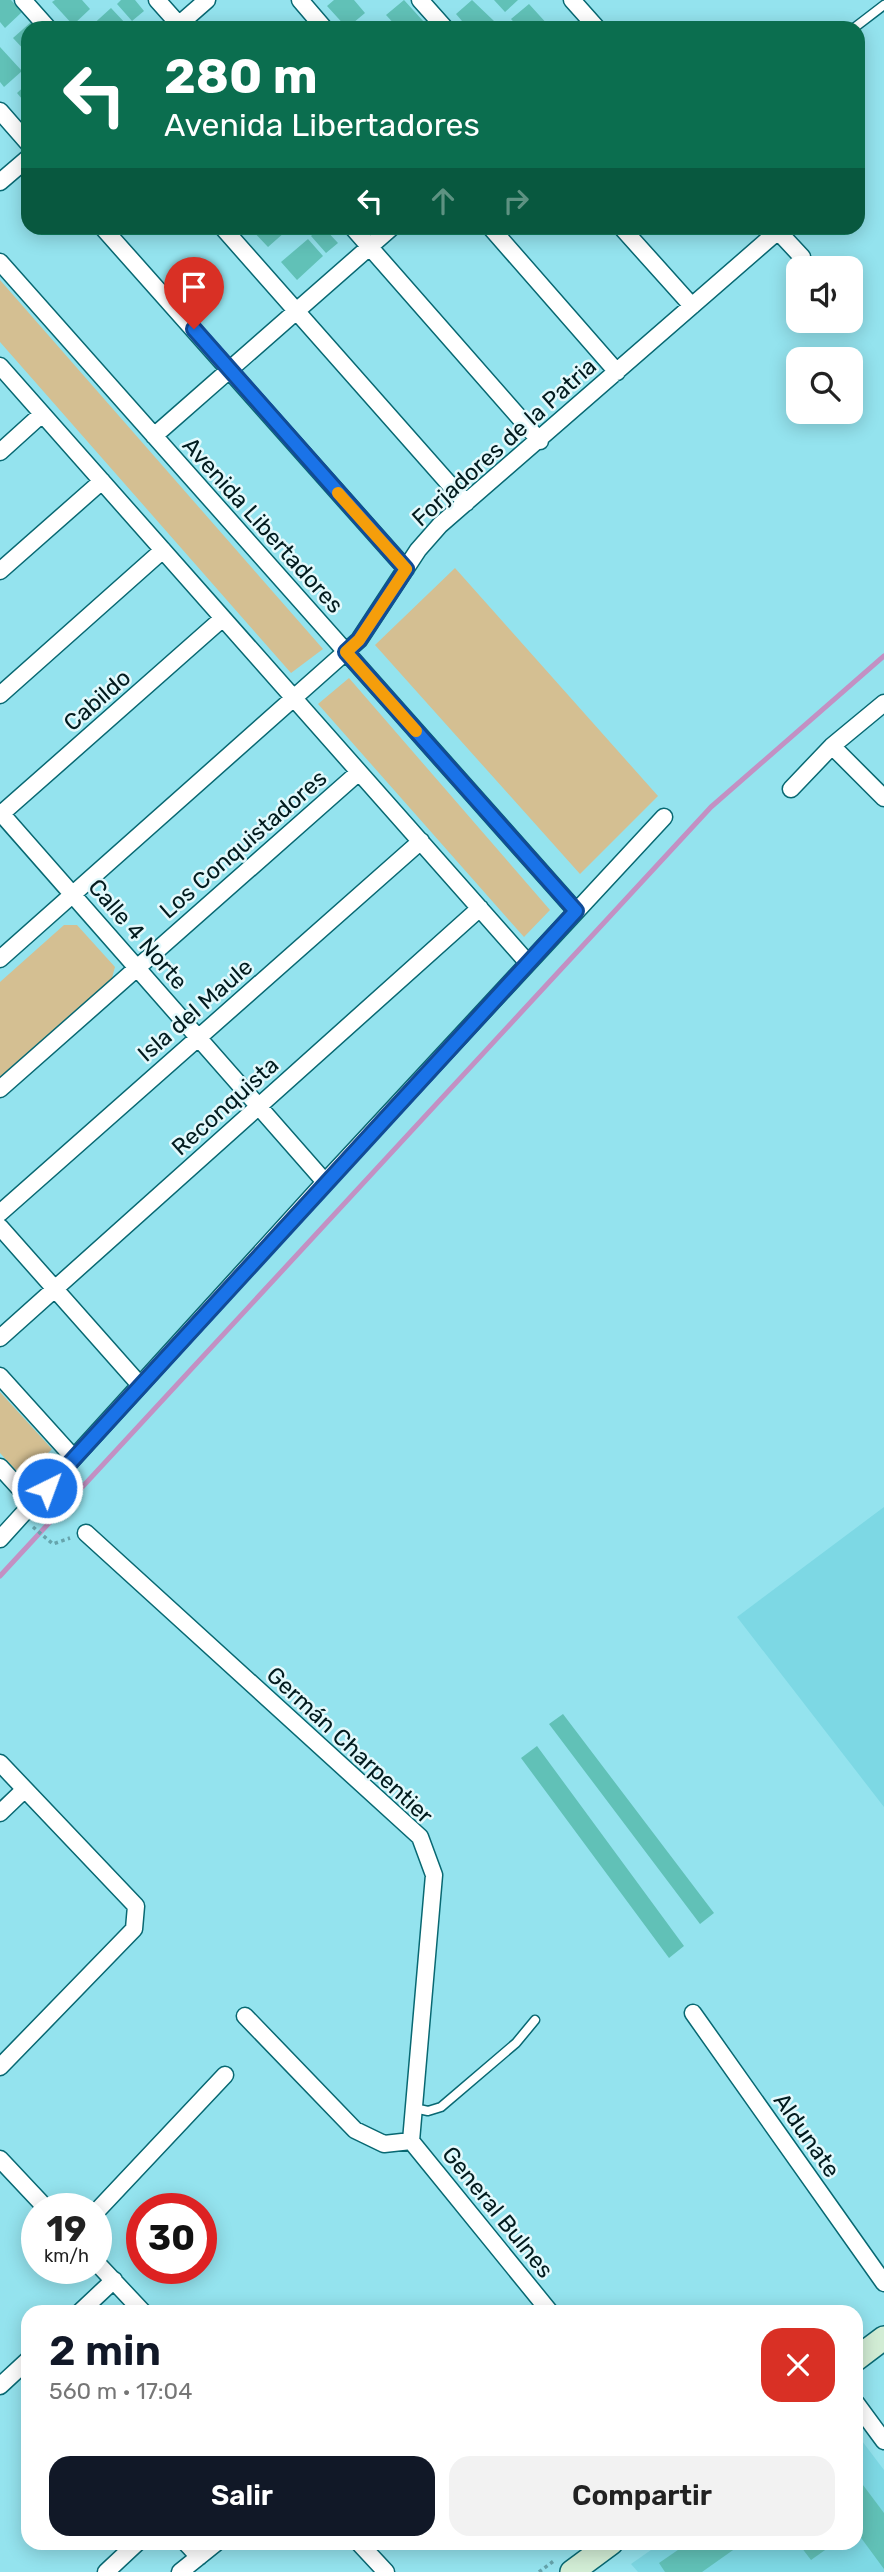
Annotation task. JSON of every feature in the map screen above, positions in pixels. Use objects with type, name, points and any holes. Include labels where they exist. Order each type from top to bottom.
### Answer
[{"type":"main road","points":[[863,2354],[884,2338]]},
{"type":"main road","points":[[572,2572],[602,2550]]},
{"type":"street","points":[[23,0],[42,21]]},
{"type":"street","points":[[157,0],[174,21]]},
{"type":"street","points":[[185,21],[207,0]]},
{"type":"street","points":[[300,0],[318,21]]},
{"type":"street","points":[[420,0],[439,21]]},
{"type":"street","points":[[572,0],[591,21]]},
{"type":"street","points":[[0,111],[21,135]]},
{"type":"street","points":[[0,183],[21,164]]},
{"type":"street","points":[[109,235],[406,569]]},
{"type":"street","points":[[229,235],[466,503]]},
{"type":"street","points":[[359,235],[540,441]]},
{"type":"street","points":[[154,436],[383,235]]},
{"type":"street","points":[[497,235],[617,372]]},
{"type":"street","points":[[628,235],[692,306]]},
{"type":"street","name":"Forjadores de la Patria","points":[[0,959],[359,640],[429,537],[770,235]]},
{"type":"street","points":[[782,235],[801,256]]},
{"type":"street","name":"Avenida Libertadores","points":[[0,262],[576,911]]},
{"type":"street","points":[[0,366],[528,963]]},
{"type":"street","points":[[0,452],[42,414]]},
{"type":"street","points":[[0,571],[102,481]]},
{"type":"street","points":[[0,695],[163,550]]},
{"type":"street","name":"Cabildo","points":[[1,813],[223,618]]},
{"type":"street","points":[[791,789],[832,746],[884,703]]},
{"type":"street","points":[[832,746],[884,798]]},
{"type":"street","name":"Los Conquistadores","points":[[0,1089],[359,772]]},
{"type":"street","name":"Calle 4 Norte","points":[[1,813],[325,1182]]},
{"type":"street","points":[[0,1539],[325,1182],[664,817]]},
{"type":"street","name":"Isla del Maule","points":[[0,1213],[421,841]]},
{"type":"street","name":"Reconquista","points":[[0,1338],[480,908]]},
{"type":"street","points":[[0,1227],[140,1385]]},
{"type":"street","points":[[0,1376],[74,1458]]},
{"type":"street","points":[[0,1467],[33,1503]]},
{"type":"street","name":"Germán Charpentier","points":[[86,1533],[420,1837],[434,1875],[411,2141]]},
{"type":"street","points":[[0,1763],[136,1906],[134,1929],[0,2067]]},
{"type":"street","points":[[0,1813],[24,1790]]},
{"type":"street","name":"Aldunate","points":[[692,2013],[884,2283]]},
{"type":"street","points":[[245,2016],[355,2130],[384,2144],[411,2141]]},
{"type":"street","points":[[112,2195],[226,2075]]},
{"type":"street","name":"General Bulnes","points":[[411,2141],[544,2305]]},
{"type":"street","points":[[0,2159],[32,2193]]},
{"type":"street","points":[[87,2305],[114,2280],[137,2305]]},
{"type":"street","points":[[0,2386],[21,2366]]},
{"type":"street","points":[[863,2412],[884,2441]]},
{"type":"street","points":[[106,2572],[130,2550]]},
{"type":"street","points":[[192,2550],[199,2557]]},
{"type":"street","points":[[180,2572],[208,2550]]},
{"type":"street","points":[[366,2550],[386,2572]]},
{"type":"lane","points":[[862,21],[884,5]]},
{"type":"lane","points":[[414,2108],[428,2111],[440,2107],[516,2043],[535,2020]]},
{"type":"path","points":[[37,1530],[53,1544]]},
{"type":"shaded area","points":[[0,280],[323,649],[291,673],[0,342]]},
{"type":"shaded area","points":[[455,568],[658,796],[580,874],[375,645]]},
{"type":"shaded area","points":[[349,678],[550,910],[524,937],[318,704]]},
{"type":"shaded area","points":[[64,925],[77,925],[115,967],[112,978],[0,1082],[0,982]]},
{"type":"shaded area","points":[[0,1392],[52,1449],[24,1479],[0,1453]]},
{"type":"shaded area","points":[[884,1507],[884,1807],[737,1617]]},
{"type":"shaded area","points":[[863,2442],[884,2470],[884,2572],[638,2572],[631,2564],[651,2550],[863,2550]]},
{"type":"building","points":[[0,0],[11,0],[22,12],[5,28],[0,22]]},
{"type":"building","points":[[82,0],[90,9],[77,21],[69,21],[52,2]]},
{"type":"building","points":[[121,0],[135,0],[144,11],[132,21],[117,4]]},
{"type":"building","points":[[334,0],[354,0],[365,13],[355,21],[341,21],[327,6]]},
{"type":"building","points":[[404,0],[423,21],[392,21],[386,15]]},
{"type":"building","points":[[472,0],[494,21],[462,21],[456,14]]},
{"type":"building","points":[[494,0],[518,0],[505,12]]},
{"type":"building","points":[[529,4],[544,21],[513,21],[511,19]]},
{"type":"building","points":[[111,8],[123,21],[97,21]]},
{"type":"building","points":[[21,31],[21,47],[13,38]]},
{"type":"building","points":[[0,47],[21,72],[4,87],[0,82]]},
{"type":"building","points":[[257,235],[282,235],[268,247]]},
{"type":"building","points":[[331,235],[338,243],[326,253],[311,236]]},
{"type":"building","points":[[308,239],[323,256],[297,280],[281,262]]},
{"type":"building","points":[[563,1714],[714,1913],[700,1924],[549,1724]]},
{"type":"building","points":[[537,1746],[684,1946],[669,1958],[521,1758]]},
{"type":"building","points":[[863,2485],[884,2513],[884,2569],[863,2540]]},
{"type":"building","points":[[678,2550],[733,2550],[702,2572],[665,2572],[659,2563]]},
{"type":"building","points":[[803,2550],[825,2550],[811,2560]]},
{"type":"waterway","points":[[0,1576],[711,807],[884,656]]},
{"type":"slow traffic","points":[[338,493],[406,569],[359,640],[346,652],[416,731]]},
{"type":"route","points":[[47,1488],[576,911],[346,652],[359,640],[406,569],[194,329]]}]
